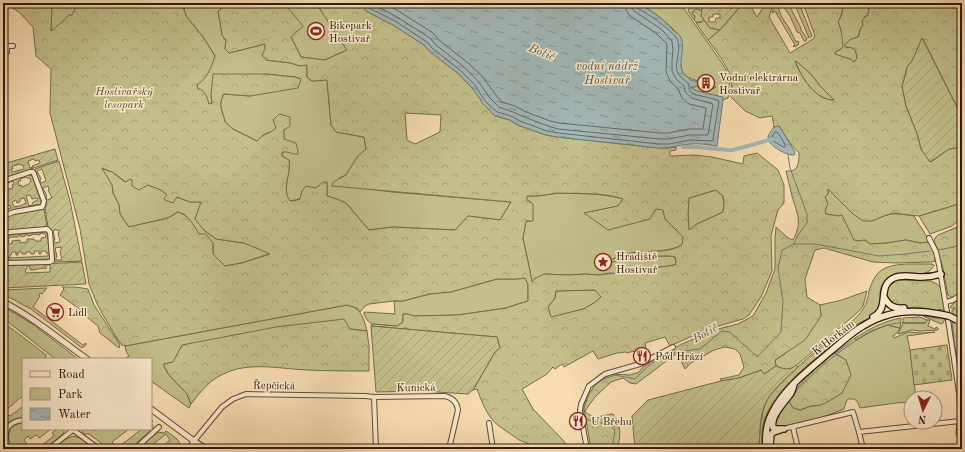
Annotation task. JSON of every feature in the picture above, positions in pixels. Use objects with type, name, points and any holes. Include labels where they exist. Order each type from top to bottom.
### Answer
[{"type":"main road","points":[[862,327],[868,320],[878,315],[880,312],[883,306],[884,290],[891,280],[896,277],[923,277],[941,274]]},
{"type":"main road","points":[[884,297],[893,307],[900,309],[913,308],[921,311]]},
{"type":"main road","name":"K Horkám","points":[[767,449],[766,432],[771,415],[783,396],[810,368],[862,327],[875,320],[894,313],[907,311],[921,311],[939,314],[960,321]]},
{"type":"main road","points":[[786,428],[774,429],[772,423],[779,409],[792,391],[794,384]]},
{"type":"main road","points":[[767,449],[770,445],[771,434],[786,428]]},
{"type":"street","points":[[7,52],[5,46],[13,46]]},
{"type":"street","points":[[3,181],[33,172],[44,201],[42,206],[3,216]]},
{"type":"street","points":[[3,235],[10,232],[47,230],[50,232],[52,261],[7,263],[3,265]]},
{"type":"street","points":[[929,238],[936,252],[947,312]]},
{"type":"street","points":[[946,302],[953,300],[962,294]]},
{"type":"street","points":[[3,302],[33,319],[86,358]]},
{"type":"street","points":[[948,320],[961,399],[960,434],[962,439]]},
{"type":"street","points":[[587,449],[580,411],[581,404],[589,386],[605,374],[640,364],[673,347]]},
{"type":"street","name":"Řepčická","points":[[194,441],[222,407],[233,399],[243,395],[374,397]]},
{"type":"street","name":"Kunická","points":[[374,397],[445,396],[452,399],[457,404],[458,410],[449,449]]},
{"type":"street","points":[[374,397],[376,449]]},
{"type":"street","points":[[152,410],[206,449]]},
{"type":"street","points":[[786,428],[853,412],[862,449]]},
{"type":"street","points":[[8,449],[5,434],[10,425],[22,420]]},
{"type":"street","points":[[859,432],[960,421]]},
{"type":"street","points":[[489,423],[492,449]]},
{"type":"street","points":[[134,449],[159,427]]},
{"type":"street","points":[[793,427],[798,449]]},
{"type":"street","points":[[49,449],[72,430]]},
{"type":"street","points":[[74,430],[99,449]]},
{"type":"street","points":[[189,449],[194,441]]},
{"type":"green space","name":"Hostivařský lesopark","points":[[5,3],[52,3],[51,31],[69,15],[72,15],[78,3],[182,3],[186,16],[203,37],[215,56],[206,75],[197,85],[198,89],[205,94],[209,104],[212,103],[211,95],[213,74],[266,74],[301,79],[298,88],[250,96],[224,94],[221,101],[221,108],[225,122],[233,129],[257,141],[262,136],[276,128],[273,120],[279,114],[290,117],[290,126],[284,130],[284,139],[296,143],[298,154],[282,152],[282,156],[289,160],[286,191],[290,201],[300,199],[302,191],[306,186],[316,188],[323,182],[327,182],[327,196],[346,203],[369,230],[393,227],[455,230],[468,216],[500,220],[511,202],[332,186],[333,182],[346,175],[357,157],[366,149],[364,137],[336,132],[331,125],[327,80],[312,81],[307,77],[307,65],[300,66],[291,63],[266,60],[262,55],[265,49],[265,44],[229,53],[225,49],[226,41],[222,35],[218,11],[221,9],[221,3],[284,3],[303,26],[291,37],[301,57],[325,60],[347,50],[316,3],[361,3],[366,11],[393,25],[424,45],[429,51],[459,74],[472,88],[482,103],[495,116],[510,120],[518,125],[546,135],[557,137],[659,148],[676,147],[676,150],[670,151],[670,156],[695,155],[743,164],[744,156],[757,153],[778,170],[784,185],[784,203],[778,210],[771,235],[772,271],[761,297],[749,315],[743,319],[708,329],[670,346],[665,337],[645,343],[646,349],[635,353],[634,351],[617,353],[598,359],[593,351],[564,367],[562,364],[555,369],[553,367],[547,374],[522,389],[533,409],[566,444],[555,449],[534,446],[519,440],[499,426],[488,414],[477,389],[473,390],[495,352],[500,348],[497,337],[371,326],[372,324],[397,326],[403,322],[403,314],[414,316],[458,315],[506,308],[528,301],[528,284],[525,278],[497,279],[451,292],[429,294],[403,301],[369,304],[360,312],[357,308],[347,305],[125,346],[122,345],[97,304],[89,284],[80,229],[50,113],[51,69],[36,56],[33,27],[19,12]],"holes":[[[405,113],[441,115],[440,132],[415,144],[407,140]],[[102,168],[112,172],[126,182],[130,179],[132,180],[132,186],[139,190],[148,185],[161,190],[167,195],[164,198],[165,200],[173,203],[177,197],[190,202],[201,202],[195,219],[204,230],[216,239],[244,243],[270,254],[242,263],[225,266],[213,254],[213,243],[206,234],[199,234],[188,218],[182,213],[178,212],[168,218],[129,227],[120,214],[119,205],[113,193],[112,185]],[[716,190],[723,196],[723,212],[697,224],[689,230],[689,198]],[[559,193],[583,193],[607,195],[623,199],[618,206],[584,213],[608,230],[650,219],[656,209],[663,210],[665,219],[683,237],[682,245],[664,251],[626,254],[611,260],[610,262],[645,256],[671,256],[675,257],[675,265],[633,271],[625,274],[619,269],[616,273],[598,275],[544,274],[534,279],[532,282],[523,238],[526,221],[533,221],[533,204],[527,200],[527,196]],[[595,290],[601,297],[583,309],[551,317],[548,307],[555,298],[556,291]]]},
{"type":"green space","points":[[52,3],[78,3],[72,16],[51,32]]},
{"type":"green space","points":[[182,3],[221,3],[221,9],[218,11],[222,35],[226,41],[225,49],[229,53],[265,44],[266,60],[291,63],[300,66],[307,65],[307,77],[312,81],[327,80],[331,125],[336,132],[364,137],[366,149],[357,158],[346,175],[339,178],[356,187],[392,192],[511,202],[500,220],[468,216],[456,230],[393,227],[369,230],[346,203],[327,196],[327,183],[316,188],[302,191],[300,199],[290,201],[286,191],[289,160],[282,156],[282,152],[288,151],[284,139],[284,130],[276,128],[273,132],[266,133],[257,141],[233,129],[225,122],[221,108],[221,101],[224,94],[250,96],[300,79],[295,77],[266,74],[211,95],[212,103],[209,104],[204,93],[198,89],[197,85],[215,56],[203,37],[186,16]]},
{"type":"green space","name":"Bikepark Hostivař","points":[[284,3],[316,3],[347,50],[325,60],[301,57],[291,37]]},
{"type":"green space","points":[[636,3],[680,3],[722,63],[729,77],[729,88],[727,93],[729,94],[728,98],[723,100],[722,97],[697,91],[691,88],[699,85],[702,91],[706,88],[713,89],[716,87],[709,84],[709,81],[701,78],[700,82],[689,78],[683,73],[681,68],[680,36],[661,18]]},
{"type":"green space","points":[[688,3],[703,3],[702,11],[696,9],[693,12],[693,15],[695,16],[694,20],[688,11]]},
{"type":"green space","points":[[703,3],[743,3],[720,30],[710,28],[701,16]],"holes":[[[713,14],[720,14],[720,18],[716,18],[715,22],[709,22],[709,17],[713,17]]]},
{"type":"green space","points":[[743,3],[749,3],[757,17],[766,3],[774,3],[769,17],[790,53],[813,39],[815,36],[803,3],[841,3],[842,11],[838,22],[843,47],[835,52],[835,54],[850,59],[854,62],[857,58],[856,52],[851,47],[845,47],[845,44],[851,39],[858,37],[863,25],[862,22],[868,15],[869,8],[867,3],[962,3],[962,117],[923,39],[912,61],[907,67],[902,86],[906,106],[918,136],[921,149],[931,162],[949,149],[962,147],[962,203],[919,216],[893,213],[872,221],[863,221],[853,214],[828,189],[828,194],[825,197],[828,203],[825,211],[826,214],[838,216],[842,215],[854,240],[865,240],[870,244],[906,240],[920,243],[930,242],[935,256],[935,261],[896,263],[873,262],[824,248],[815,250],[805,279],[807,297],[820,305],[821,316],[805,340],[775,360],[776,366],[764,374],[761,370],[739,378],[721,381],[720,379],[739,375],[744,367],[740,354],[735,349],[725,347],[714,350],[691,363],[685,369],[677,353],[636,384],[630,383],[623,378],[611,382],[595,397],[585,411],[591,416],[595,417],[613,414],[618,422],[620,431],[618,445],[616,449],[591,449],[584,408],[589,394],[597,382],[604,377],[613,374],[630,375],[639,372],[643,367],[680,345],[714,330],[738,324],[753,316],[766,293],[775,269],[776,227],[788,238],[793,240],[798,228],[797,213],[786,171],[796,169],[799,153],[790,143],[779,126],[774,127],[772,116],[760,118],[745,111],[731,97],[731,83],[728,71],[722,59],[708,40],[720,30]],"holes":[[[796,61],[811,74],[834,100],[827,99],[815,92],[801,74],[797,67]]]},
{"type":"green space","points":[[781,3],[788,3],[801,30],[807,38],[806,41],[804,41],[800,33],[797,32],[790,16]]},
{"type":"green space","points":[[794,3],[799,3],[812,36],[809,38]]},
{"type":"green space","points":[[841,3],[867,3],[869,8],[868,15],[864,17],[864,25],[860,30],[859,35],[856,38],[851,39],[846,48],[849,47],[855,49],[857,58],[854,62],[850,59],[835,55],[835,52],[841,49],[838,22],[842,14],[843,6]]},
{"type":"green space","points":[[776,5],[778,6],[781,16],[796,42],[799,42],[798,45],[794,47],[793,46],[795,45],[775,11],[773,13],[772,12]]},
{"type":"green space","points":[[696,9],[702,11],[701,16],[704,19],[702,22],[696,22],[694,20],[695,16],[692,12]]},
{"type":"green space","points":[[704,19],[710,28],[720,30],[708,40],[696,23],[702,22]]},
{"type":"green space","points":[[922,38],[962,117],[962,147],[949,149],[930,162],[921,149],[918,136],[906,106],[902,86],[907,67],[912,61]]},
{"type":"green space","points":[[795,61],[811,74],[821,87],[835,100],[821,97],[815,92],[805,81]]},
{"type":"green space","points":[[55,149],[58,160],[3,178],[3,164]],"holes":[[[34,159],[35,161],[39,160],[40,163],[30,168],[28,161]],[[21,164],[22,166],[23,165],[24,169],[12,172],[12,166]]]},
{"type":"green space","points":[[59,161],[70,201],[82,261],[55,262],[51,229],[48,227],[45,208],[47,205],[35,169]],"holes":[[[42,169],[46,181],[41,183],[41,179],[37,171]],[[48,186],[48,190],[52,198],[47,200],[47,196],[43,188]],[[53,230],[59,230],[58,233],[60,242],[54,243],[55,240]],[[61,247],[60,251],[62,260],[56,260],[57,257],[55,248]]]},
{"type":"green space","points":[[101,168],[112,172],[125,182],[130,179],[161,190],[167,195],[190,202],[201,202],[204,230],[216,239],[244,243],[271,253],[242,263],[225,266],[213,254],[213,243],[199,234],[184,214],[178,212],[168,218],[129,227],[120,214],[119,205],[113,193],[112,185]]},
{"type":"green space","points":[[29,175],[32,176],[41,204],[13,210],[3,214],[3,210],[11,208],[10,205],[3,207],[3,188],[4,190],[13,188],[12,185],[14,184],[13,181],[3,185],[3,183]],"holes":[[[26,177],[30,178],[31,182],[22,187],[21,185],[19,186],[18,181],[21,181],[20,179]],[[30,195],[32,199],[37,198],[38,200],[29,206],[26,196]],[[24,198],[26,203],[14,207],[12,202],[16,200],[17,203],[20,202],[20,199]]]},
{"type":"green space","points":[[828,189],[835,196],[872,221],[893,214],[914,216],[930,242],[920,243],[906,240],[870,244],[865,240],[854,240],[839,216],[826,214],[825,197],[828,194]]},
{"type":"green space","points":[[716,190],[723,196],[723,212],[697,224],[689,230],[689,198]]},
{"type":"green space","points":[[559,193],[599,195],[623,199],[618,206],[585,213],[656,208],[663,210],[665,219],[684,238],[682,245],[676,248],[664,250],[626,254],[611,260],[611,262],[645,256],[671,256],[675,257],[675,265],[633,271],[625,274],[544,274],[532,283],[523,238],[526,221],[533,221],[531,202],[526,200],[527,196]]},
{"type":"green space","points":[[962,203],[962,218],[952,226],[930,234],[919,216]]},
{"type":"green space","points":[[44,209],[47,227],[3,233],[7,228],[6,224],[4,224],[3,218],[14,214]]},
{"type":"green space","points":[[962,225],[962,292],[951,297],[948,295],[942,264],[934,240],[938,235]]},
{"type":"green space","points":[[46,232],[50,257],[49,259],[10,261],[3,243],[3,238],[10,235]],"holes":[[[40,233],[45,234],[46,237],[41,238],[41,241],[27,239],[27,242],[20,243],[20,240],[12,241],[12,244],[9,244],[8,238],[10,237],[18,237],[20,235],[21,237],[32,234],[40,235]],[[35,251],[39,251],[39,254],[41,254],[41,251],[46,251],[48,256],[10,258],[12,252],[16,252],[16,255],[18,255],[18,252],[22,252],[22,254],[26,254],[26,252],[34,254]]]},
{"type":"green space","points":[[3,243],[10,261],[3,262]]},
{"type":"green space","points":[[82,262],[86,284],[3,288],[3,271],[5,275],[8,274],[6,268],[3,270],[3,267]],"holes":[[[46,265],[50,265],[50,272],[26,273],[25,270],[27,269],[27,266],[30,266],[30,270],[32,270],[46,269]]]},
{"type":"green space","points":[[909,264],[934,265],[923,274],[897,274],[888,278],[883,283],[880,290],[881,302],[877,312],[856,325],[838,340],[836,334],[854,319],[864,307],[875,277],[883,269],[888,267]]},
{"type":"green space","points":[[525,278],[528,284],[528,301],[506,308],[458,315],[414,316],[403,314],[403,322],[397,326],[372,324],[367,320],[364,314],[364,312],[395,314],[394,301],[403,301],[434,293],[451,292],[497,279]]},
{"type":"green space","points":[[896,280],[931,281],[937,284],[942,289],[945,311],[918,307],[902,308],[893,305],[887,297],[887,290],[890,284]]},
{"type":"green space","points":[[62,287],[88,289],[94,305],[120,345],[119,348],[100,333],[98,326],[83,314],[81,310],[60,295],[64,289]]},
{"type":"green space","points":[[47,288],[42,294],[40,293],[40,296],[33,307],[83,345],[86,343],[86,345],[82,348],[31,309],[3,294],[3,290]]},
{"type":"green space","points":[[596,290],[601,297],[594,303],[583,309],[551,318],[548,307],[555,298],[556,291]]},
{"type":"green space","points":[[867,291],[863,306],[858,312],[797,365],[787,369],[776,366],[775,360],[785,354],[821,316],[820,305],[842,300]]},
{"type":"green space","points":[[962,298],[962,320],[952,314],[952,310],[955,308],[950,307]]},
{"type":"green space","points":[[347,305],[354,307],[359,311],[367,331],[350,329],[164,364],[168,374],[187,394],[191,404],[189,408],[152,382],[152,358],[126,358],[129,356],[125,346]]},
{"type":"green space","points":[[3,307],[34,325],[77,358],[54,358],[3,318]]},
{"type":"green space","points":[[923,316],[945,319],[941,324]]},
{"type":"green space","points":[[920,317],[927,320],[925,323],[903,323],[903,318]]},
{"type":"green space","points":[[901,318],[900,328],[887,325],[869,332],[856,340],[855,338],[877,326]]},
{"type":"green space","points":[[344,319],[350,329],[367,331],[369,346],[369,371],[247,367],[228,372],[212,381],[203,389],[191,404],[187,394],[169,375],[164,366],[164,364],[173,362],[182,345],[276,327]]},
{"type":"green space","points":[[927,320],[930,320],[928,326],[935,329],[936,327],[938,330],[912,330],[898,334],[903,323],[925,323]]},
{"type":"green space","points":[[3,322],[46,355],[46,358],[22,358],[22,398],[21,397],[6,410],[3,410]]},
{"type":"green space","points":[[952,322],[962,326],[962,376],[960,376]]},
{"type":"green space","points":[[887,325],[900,328],[893,336],[894,338],[908,332],[935,332],[907,336],[915,390],[903,390],[903,403],[860,408],[857,401],[854,399],[848,399],[844,409],[816,420],[775,428],[775,418],[787,398],[800,410],[815,406],[846,360],[834,353],[855,338],[856,340],[869,332]]},
{"type":"green space","points":[[371,326],[497,337],[500,348],[495,352],[473,390],[468,394],[421,391],[376,392]]},
{"type":"green space","points":[[836,334],[838,340],[795,376],[776,398],[769,409],[763,424],[762,449],[759,449],[762,418],[769,397],[789,375]]},
{"type":"green space","points":[[947,345],[952,380],[914,385],[910,350]]},
{"type":"green space","points":[[834,353],[846,360],[851,375],[842,393],[821,405],[811,406],[800,410],[793,408],[787,398],[817,367]]},
{"type":"green space","points":[[796,365],[798,367],[769,397],[763,409],[759,449],[635,449],[632,416],[648,400],[721,381],[739,378],[761,370],[764,374],[776,366],[786,369]]},
{"type":"green space","points":[[22,407],[22,417],[11,422],[6,426],[3,432],[4,420],[9,415],[10,416]]},
{"type":"green space","points":[[22,423],[22,430],[50,430],[39,438],[36,435],[30,439],[28,436],[24,440],[30,448],[28,449],[10,449],[9,433],[10,430],[16,425]]},
{"type":"green space","points":[[56,430],[64,430],[62,435],[44,449],[37,449],[54,436],[52,433]]},
{"type":"green space","points":[[82,430],[128,430],[112,442],[117,448],[141,430],[151,430],[130,449],[109,449],[89,434],[84,434]]},
{"type":"green space","points":[[166,431],[177,439],[184,449],[159,449],[170,440],[166,434],[147,449],[138,449],[158,432],[164,433]]},
{"type":"green space","points":[[73,436],[80,438],[95,449],[71,449],[67,444],[61,449],[53,449],[66,439]]},
{"type":"water","name":"vodní nádrž Hostivař","points":[[361,3],[636,3],[656,15],[679,34],[682,41],[682,70],[685,75],[690,78],[690,80],[699,82],[699,85],[691,88],[697,91],[722,97],[723,100],[717,146],[694,144],[659,148],[557,137],[546,135],[518,125],[510,120],[495,116],[482,103],[472,88],[459,74],[429,51],[424,45],[393,25],[366,11]]},
{"type":"water","points":[[779,126],[795,152],[794,155],[787,154],[779,150],[769,141],[768,137],[770,132],[774,127]]},
{"type":"waterway","points":[[683,147],[733,150],[773,139]]},
{"type":"waterway","name":"Botič","points":[[612,449],[615,431],[613,426],[585,419],[583,407],[591,387],[604,379],[615,375],[635,379],[648,366],[662,357],[676,352],[700,349],[722,331],[730,332],[757,357],[781,332],[783,301],[778,268],[782,250],[794,244],[798,235],[807,223],[807,214],[790,168],[788,155]]},
{"type":"waterway","points":[[794,244],[815,244],[879,256],[930,251]]},
{"type":"waterway","points":[[938,250],[962,244]]},
{"type":"waterway","points":[[788,402],[800,386],[838,353],[858,339],[879,328],[893,324],[925,323]]},
{"type":"waterway","points":[[775,422],[782,409]]},
{"type":"waterway","name":"Botič","points":[[591,449],[596,446],[602,449]]},
{"type":"place","name":"Bikepark Hostivař","points":[[316,31]]},
{"type":"place","name":"Vodní elektrárna Hostivař","points":[[706,83]]},
{"type":"place","name":"Hradiště Hostivař","points":[[603,262]]},
{"type":"place","name":"Lidl","points":[[55,312]]},
{"type":"place","name":"Pod Hrází","points":[[642,356]]},
{"type":"place","name":"U Břehu","points":[[578,421]]}]
